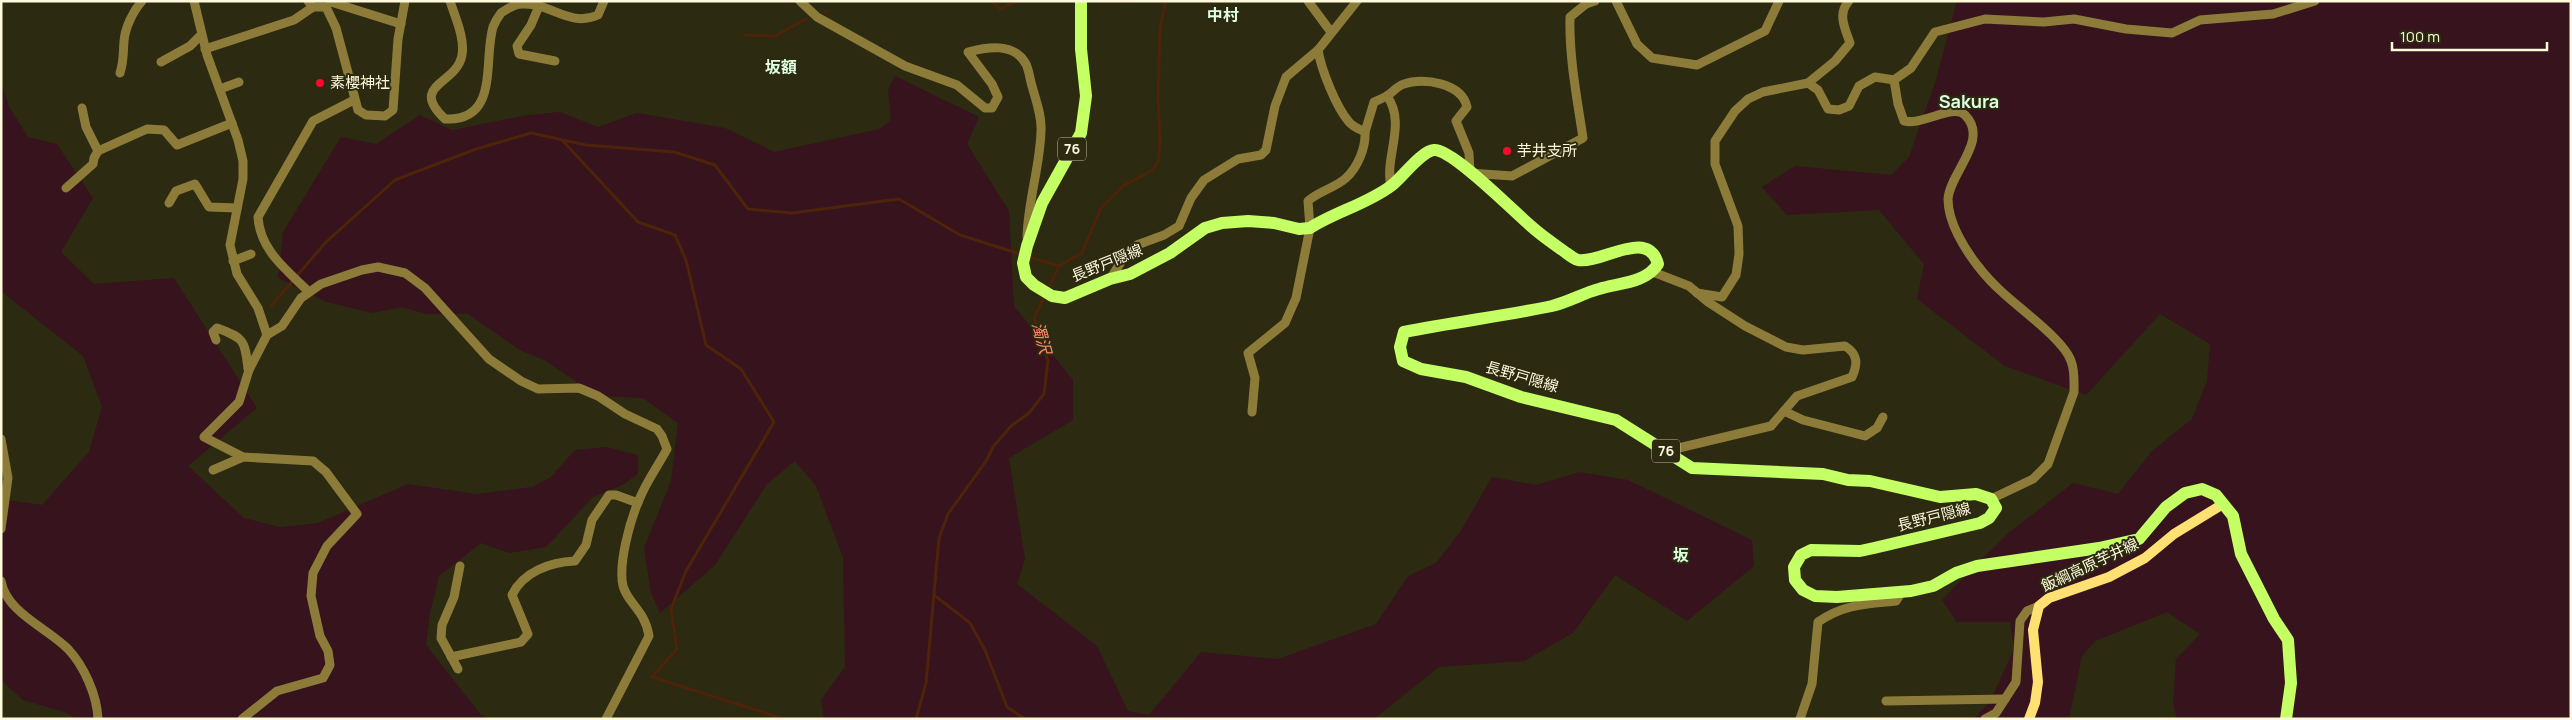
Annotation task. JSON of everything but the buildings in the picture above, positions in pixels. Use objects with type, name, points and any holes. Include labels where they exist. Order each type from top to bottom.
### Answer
[{"type":"main road","name":"長野戸隠線","points":[[1081,1],[1081,49],[1086,96],[1081,133],[1042,203],[1027,246],[1023,263],[1026,277],[1034,285],[1052,296],[1065,298],[1110,279],[1130,274],[1170,253],[1205,228],[1222,223],[1248,221],[1274,223],[1299,229],[1310,228]]},
{"type":"main road","points":[[1310,228],[1390,186],[1427,152],[1435,150],[1449,155],[1485,183],[1532,227],[1576,260],[1588,260],[1634,248],[1647,248],[1655,254],[1658,264],[1653,272]]},
{"type":"main road","name":"長野戸隠線","points":[[1653,272],[1636,280],[1581,294],[1555,305],[1404,332],[1400,347],[1402,360],[1421,369],[1466,377],[1521,397],[1616,420],[1692,468],[1823,474],[1848,480],[1870,481],[1940,497],[1976,494],[1991,499],[1996,508],[1989,518],[1980,523],[1860,551],[1811,550],[1801,555],[1794,567],[1795,580],[1803,590],[1814,596],[1838,597],[1901,593],[1933,586],[1956,573],[1977,566],[2099,548],[2139,539],[2166,507],[2185,493],[2202,489],[2216,494],[2233,516],[2245,562],[2274,619],[2288,640],[2291,683],[2286,719]]},
{"type":"main road","name":"飯綱高原芋井線","points":[[2029,719],[2035,703],[2038,682],[2033,630],[2040,606],[2049,598],[2109,576],[2146,558],[2174,534],[2223,504]]},
{"type":"street","points":[[194,1],[205,49],[232,123],[243,161],[243,179],[230,245],[233,261],[237,274],[258,308],[267,335]]},
{"type":"street","points":[[330,3],[358,110],[366,115],[385,116],[393,110],[400,24],[405,1]]},
{"type":"street","points":[[450,1],[460,38],[462,56],[458,67],[433,89],[431,97],[433,108],[445,120],[459,120],[480,105],[490,68],[493,27],[501,13],[523,4],[541,5],[564,16],[587,20],[598,15],[604,1]]},
{"type":"street","points":[[800,1],[817,17],[905,66],[957,85],[985,108],[992,108],[998,97],[992,84],[968,52],[988,46],[1004,48],[1026,63],[1039,110],[1041,130],[1037,167],[1031,191],[1027,246]]},
{"type":"street","points":[[1308,1],[1331,32]]},
{"type":"street","points":[[1110,279],[1137,244],[1164,235],[1179,226],[1192,198],[1204,180],[1238,159],[1260,155],[1266,150],[1275,106],[1286,77],[1318,50],[1357,1]]},
{"type":"street","points":[[1252,412],[1255,378],[1248,353],[1285,323],[1296,298],[1310,228],[1308,201],[1316,193],[1346,178],[1364,150],[1366,132],[1374,102],[1387,96],[1402,85],[1422,80],[1454,90],[1465,99],[1466,107],[1456,121],[1469,153],[1470,173],[1512,176],[1583,138],[1571,49],[1570,17],[1586,4],[1595,1]]},
{"type":"street","points":[[1616,1],[1637,44],[1652,58],[1697,64],[1765,31],[1779,1]]},
{"type":"street","points":[[1698,293],[1722,297],[1736,275],[1740,254],[1738,226],[1716,164],[1715,141],[1735,111],[1748,99],[1763,92],[1808,83],[1835,61],[1850,43],[1841,18],[1844,6],[1849,1]]},
{"type":"street","points":[[1808,83],[1818,90],[1828,109],[1839,110],[1850,106],[1859,86],[1875,77],[1894,80],[1911,68],[1935,32],[1985,19],[2044,22],[2074,19],[2126,29],[2172,33],[2200,20],[2273,14],[2315,1]]},
{"type":"street","points":[[120,73],[124,60],[126,27],[132,20],[133,12],[145,3]]},
{"type":"street","points":[[205,49],[294,20],[310,4],[330,3],[400,24]]},
{"type":"street","points":[[541,5],[532,25],[517,46],[519,54],[555,61]]},
{"type":"street","points":[[161,62],[190,46],[201,35]]},
{"type":"street","points":[[1318,50],[1326,75],[1348,122],[1366,132]]},
{"type":"street","points":[[1894,80],[1898,104],[1904,121],[1912,123],[1955,110],[1964,114],[1972,124],[1974,138],[1950,188],[1948,200],[1958,235],[1975,261],[2000,291],[2064,348],[2071,361],[2074,392],[2048,464],[2033,479],[1991,499]]},
{"type":"street","points":[[220,89],[238,82]]},
{"type":"street","points":[[1387,96],[1394,106],[1395,121],[1394,148],[1388,176],[1390,186]]},
{"type":"street","points":[[310,292],[269,253],[258,229],[258,217],[313,121],[354,100]]},
{"type":"street","points":[[82,108],[86,127],[98,152]]},
{"type":"street","points":[[66,188],[93,164],[98,152],[147,129],[164,130],[177,145],[232,123]]},
{"type":"street","points":[[169,202],[176,191],[195,184],[209,207],[238,208]]},
{"type":"street","points":[[233,261],[251,254]]},
{"type":"street","points":[[242,719],[277,691],[323,678],[330,665],[328,651],[320,636],[311,596],[313,573],[327,546],[357,514],[326,472],[314,461],[242,456],[204,437],[239,402],[249,370],[267,335],[282,326],[301,298],[321,284],[362,270],[378,267],[404,273],[435,296],[490,359],[522,381],[538,389],[579,388],[598,396],[625,414],[656,429],[662,436],[667,450],[638,502],[624,554],[622,573],[623,587],[645,617],[649,636],[606,719]]},
{"type":"street","points":[[1653,272],[1689,286],[1745,326],[1786,347],[1802,350],[1845,346],[1853,351],[1856,361],[1852,377],[1797,396],[1771,426],[1666,451]]},
{"type":"street","points":[[216,340],[213,332],[217,328],[239,337],[246,346],[249,370]]},
{"type":"street","points":[[1784,411],[1803,420],[1865,436],[1878,428],[1883,417]]},
{"type":"street","points":[[1,439],[8,478],[1,529]]},
{"type":"street","points":[[213,470],[242,456]]},
{"type":"street","points":[[451,657],[521,642],[528,634],[512,595],[518,582],[549,565],[575,561],[586,545],[592,520],[609,495],[616,495],[638,502]]},
{"type":"street","points":[[458,669],[441,638],[442,625],[454,597],[460,566]]},
{"type":"street","points":[[1,582],[8,602],[68,649],[79,662],[94,696],[98,719]]},
{"type":"street","points":[[1800,719],[1812,684],[1818,622],[1836,610],[1859,604],[1896,601],[1901,593]]},
{"type":"street","points":[[1986,719],[1996,713],[2016,682],[2020,621],[2027,611],[2040,606]]},
{"type":"street","points":[[1886,701],[2005,699]]},
{"type":"shaded area","points":[[1957,1],[2571,1],[2571,719],[2177,719],[2173,703],[2176,659],[2200,634],[2167,612],[2095,641],[2082,656],[2069,719],[1973,719],[1990,702],[2014,649],[2010,622],[1957,622],[1942,600],[2006,535],[2073,483],[2118,494],[2152,451],[2192,419],[2207,381],[2210,344],[2160,314],[2086,395],[2005,366],[1917,299],[1924,264],[1879,210],[1787,215],[1762,187],[1795,166],[1891,175],[1909,157],[1936,80]]},
{"type":"shaded area","points":[[895,76],[979,117],[967,144],[1009,211],[1014,306],[1073,380],[1073,420],[1009,458],[1025,559],[1017,584],[1097,646],[1128,711],[1149,715],[1201,652],[1278,659],[1376,624],[1408,576],[1436,563],[1460,532],[1492,477],[1536,485],[1580,472],[1628,480],[1752,540],[1754,566],[1687,621],[1615,575],[1573,633],[1524,661],[1439,667],[1374,719],[824,719],[821,700],[845,667],[843,557],[816,486],[795,461],[767,484],[715,565],[660,613],[651,593],[644,548],[671,481],[678,423],[643,398],[598,396],[544,360],[520,350],[468,314],[426,314],[402,307],[372,313],[327,302],[278,278],[283,232],[341,137],[376,144],[420,115],[452,130],[528,115],[560,112],[598,127],[637,113],[725,128],[774,152],[880,129],[891,120],[888,90]]},
{"type":"shaded area","points":[[1,81],[9,107],[28,137],[57,144],[93,198],[61,252],[94,284],[174,278],[257,408],[188,466],[244,518],[280,527],[318,523],[408,484],[476,494],[532,487],[551,477],[575,450],[606,447],[638,455],[638,474],[624,484],[593,497],[546,547],[509,553],[481,543],[439,576],[430,613],[426,645],[481,715],[491,719],[77,719],[64,712],[23,700],[1,680],[1,499],[42,505],[89,452],[102,407],[83,356],[1,291]]},
{"type":"waterway","points":[[991,1],[1000,9],[1017,1]]},
{"type":"waterway","points":[[1114,1],[1130,2]]},
{"type":"waterway","name":"濁沢","points":[[1048,290],[1059,266],[1082,253],[1101,208],[1123,186],[1153,170],[1158,162],[1160,143],[1158,97],[1160,28],[1166,1]]},
{"type":"waterway","points":[[745,35],[775,36],[806,19]]},
{"type":"waterway","points":[[271,306],[326,242],[395,180],[476,149],[531,133],[586,145],[674,152],[715,165],[748,209],[792,213],[899,199],[960,235],[1023,255]]},
{"type":"waterway","points":[[562,140],[638,222],[675,235],[686,260],[706,345],[741,369],[774,422],[686,571],[671,609],[677,649],[652,677],[784,719]]},
{"type":"waterway","points":[[1029,257],[1059,266]]},
{"type":"waterway","name":"濁沢","points":[[916,719],[926,683],[939,538],[948,514],[986,461],[993,447],[1011,426],[1029,413],[1044,394],[1048,361],[1034,318],[1045,295]]},
{"type":"waterway","points":[[934,595],[970,623],[985,650],[1007,707],[1025,719]]},
{"type":"place","name":"素櫻神社","points":[[320,83]]},
{"type":"place","name":"芋井支所","points":[[1507,151]]},
{"type":"district","name":"中村","points":[[1223,15]]},
{"type":"district","name":"坂額","points":[[781,67]]},
{"type":"district","name":"Sakura","points":[[1969,102]]},
{"type":"district","name":"坂","points":[[1681,555]]}]
